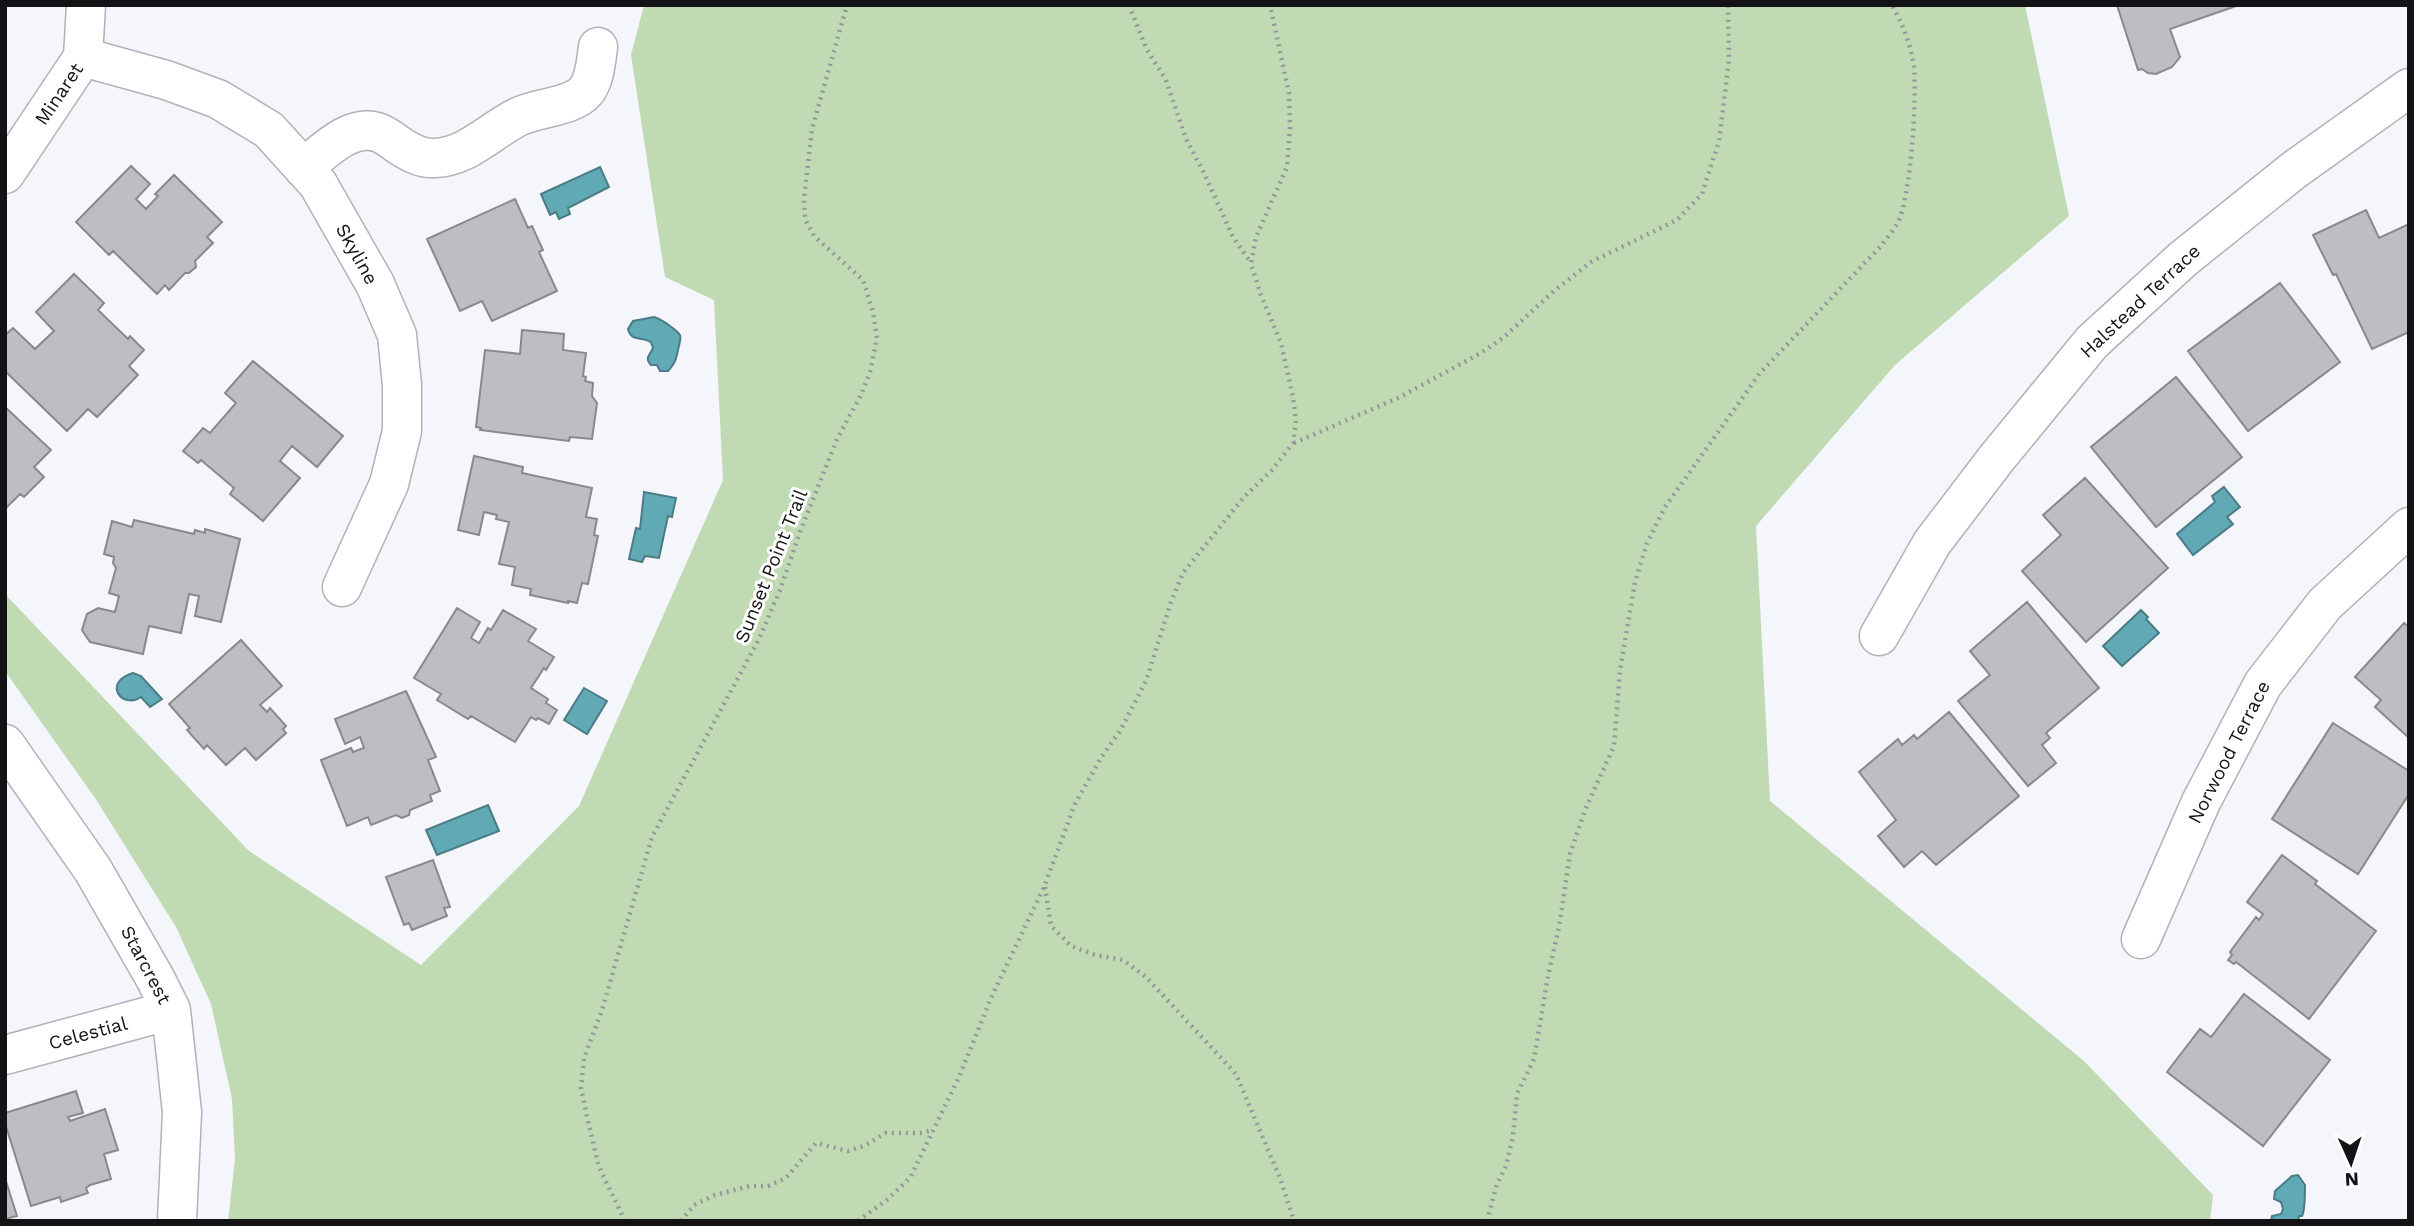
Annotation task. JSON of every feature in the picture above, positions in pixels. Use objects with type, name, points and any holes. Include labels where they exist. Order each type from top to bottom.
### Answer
[{"type":"street","name":"Minaret","points":[[5,174],[83,57],[86,5]]},
{"type":"street","points":[[303,168],[339,140],[366,131],[381,134],[410,152],[428,158],[439,158],[465,150],[519,117],[534,110],[568,102],[585,92],[591,83],[598,47]]},
{"type":"street","name":"Skyline","points":[[83,57],[166,80],[218,99],[269,130],[318,184],[375,284],[397,335],[402,385],[402,431],[389,484],[342,587]]},
{"type":"street","name":"Halstead Terrace","points":[[1879,636],[1932,543],[2092,342],[2183,260],[2274,186],[2409,88]]},
{"type":"street","name":"Norwood Terrace","points":[[2141,939],[2201,802],[2263,684],[2325,604],[2409,527]]},
{"type":"street","name":"Starcrest","points":[[5,744],[93,870],[156,978],[170,1010],[182,1112],[177,1221]]},
{"type":"street","name":"Celestial","points":[[5,1055],[170,1010]]},
{"type":"path","name":"Sunset Point Trail","points":[[625,1221],[599,1167],[587,1121],[581,1088],[584,1058],[602,1010],[652,837],[759,639],[837,439],[861,395],[870,372],[877,338],[873,312],[863,279],[814,236],[805,219],[804,199],[812,130],[847,5]]},
{"type":"path","points":[[1129,5],[1147,50],[1166,80],[1186,139],[1233,237],[1251,264],[1281,343],[1296,419],[1293,443]]},
{"type":"path","points":[[1251,264],[1256,237],[1287,167],[1290,128],[1289,93],[1270,5]]},
{"type":"path","points":[[858,1221],[888,1199],[910,1178],[959,1077],[1044,887],[1075,804],[1102,755],[1120,731],[1146,681],[1182,573],[1227,517],[1272,470],[1293,443],[1398,398],[1481,353],[1504,337],[1554,291],[1591,262],[1677,220],[1702,194],[1719,141],[1729,60],[1728,5]]},
{"type":"path","points":[[1487,1221],[1497,1184],[1506,1166],[1513,1136],[1517,1094],[1534,1059],[1570,854],[1585,810],[1614,747],[1620,670],[1635,582],[1647,544],[1665,507],[1760,373],[1881,246],[1898,223],[1905,203],[1914,67],[1903,25],[1892,5]]},
{"type":"path","points":[[1044,887],[1051,926],[1071,946],[1095,955],[1123,960],[1146,977],[1236,1074],[1280,1178],[1294,1221]]},
{"type":"path","points":[[681,1221],[694,1205],[715,1195],[750,1186],[768,1186],[786,1178],[816,1143],[848,1151],[864,1146],[886,1133],[922,1133],[933,1130]]},
{"type":"green space","points":[[644,5],[2025,5],[2069,216],[1895,365],[1756,526],[1770,801],[2084,1061],[2213,1195],[2210,1221],[228,1221],[235,1159],[232,1099],[211,1004],[176,927],[95,798],[5,671],[5,594],[249,851],[421,965],[579,806],[723,480],[714,300],[665,277],[631,55]]},
{"type":"water","points":[[600,167],[609,187],[568,208],[570,214],[559,219],[556,212],[550,215],[541,194]]},
{"type":"water","points":[[654,317],[670,326],[680,336],[676,359],[668,371],[660,371],[657,365],[649,363],[648,358],[653,348],[651,342],[629,333],[628,329],[633,321]]},
{"type":"water","points":[[2224,487],[2240,507],[2227,517],[2233,524],[2193,555],[2177,534],[2215,502],[2212,496]]},
{"type":"water","points":[[644,492],[676,498],[672,517],[668,516],[659,558],[645,556],[642,562],[629,559],[636,528],[640,529]]},
{"type":"water","points":[[2141,610],[2159,633],[2122,666],[2103,646]]},
{"type":"water","points":[[133,673],[141,676],[162,699],[150,707],[141,697],[134,700],[122,698],[118,694],[118,683],[123,677]]},
{"type":"water","points":[[584,688],[607,701],[587,734],[564,720]]},
{"type":"water","points":[[488,805],[499,831],[437,855],[426,830]]},
{"type":"water","points":[[2298,1175],[2305,1185],[2302,1216],[2299,1216],[2298,1221],[2271,1221],[2272,1216],[2281,1214],[2283,1209],[2281,1202],[2274,1199],[2275,1191],[2292,1176]]},
{"type":"building","points":[[2117,5],[2239,5],[2170,29],[2180,57],[2172,67],[2156,74],[2138,70]]},
{"type":"building","points":[[131,166],[150,184],[136,199],[146,209],[158,196],[155,194],[174,175],[222,222],[207,237],[213,243],[195,261],[196,267],[185,273],[169,290],[165,285],[157,294],[113,251],[109,255],[76,222]]},
{"type":"building","points":[[515,199],[528,228],[532,226],[543,250],[539,252],[557,291],[492,321],[482,301],[460,311],[427,239]]},
{"type":"building","points":[[2366,210],[2379,238],[2409,224],[2409,332],[2372,349],[2336,274],[2333,275],[2313,235]]},
{"type":"building","points":[[74,274],[104,303],[98,310],[128,339],[130,336],[144,350],[129,366],[138,375],[97,417],[88,409],[67,431],[5,371],[5,335],[13,328],[35,349],[54,331],[36,312]]},
{"type":"building","points":[[2280,283],[2340,362],[2248,431],[2188,351]]},
{"type":"building","points":[[522,330],[564,334],[563,350],[586,353],[583,376],[586,377],[585,381],[593,383],[592,396],[597,403],[592,439],[570,437],[569,441],[480,430],[481,428],[476,427],[485,350],[520,354]]},
{"type":"building","points":[[253,361],[343,436],[317,467],[292,446],[280,461],[300,478],[263,521],[230,494],[234,488],[201,460],[198,463],[183,451],[203,428],[210,433],[236,403],[225,393]]},
{"type":"building","points":[[2176,377],[2242,457],[2156,527],[2091,447]]},
{"type":"building","points":[[5,407],[51,450],[34,467],[44,477],[24,497],[20,494],[5,509]]},
{"type":"building","points":[[474,456],[523,467],[522,473],[592,488],[586,517],[597,519],[594,535],[598,536],[588,584],[582,583],[577,603],[530,595],[531,589],[512,585],[515,567],[499,564],[509,522],[484,512],[479,535],[458,530]]},
{"type":"building","points":[[2085,478],[2168,568],[2086,642],[2022,571],[2061,535],[2043,515]]},
{"type":"building","points":[[134,520],[194,534],[195,530],[205,533],[205,529],[240,539],[221,622],[195,616],[199,596],[189,594],[181,633],[149,626],[143,654],[90,642],[82,630],[87,614],[98,608],[115,612],[119,596],[109,593],[116,568],[114,557],[104,554],[112,521],[132,527]]},
{"type":"building","points":[[2027,602],[2099,688],[2046,733],[2050,738],[2042,745],[2056,763],[2028,786],[1958,701],[1990,675],[1970,651]]},
{"type":"building","points":[[457,608],[480,622],[471,638],[479,643],[503,610],[536,629],[528,641],[554,657],[531,688],[548,699],[546,703],[557,710],[549,724],[531,717],[515,742],[437,700],[441,694],[414,678]]},
{"type":"building","points":[[2404,623],[2409,627],[2409,738],[2375,707],[2381,700],[2355,677]]},
{"type":"building","points":[[241,640],[282,686],[260,705],[267,712],[270,708],[286,726],[283,729],[286,733],[256,760],[245,748],[226,765],[207,745],[204,749],[169,704]]},
{"type":"building","points":[[406,691],[436,757],[428,760],[440,791],[430,795],[432,801],[410,810],[409,815],[402,818],[396,815],[371,825],[368,817],[347,826],[321,760],[351,748],[353,752],[364,748],[360,737],[345,744],[335,719]]},
{"type":"building","points":[[1949,712],[2019,796],[1936,865],[1922,851],[1904,867],[1878,836],[1896,820],[1859,772],[1898,739],[1902,745],[1914,735],[1917,739]]},
{"type":"building","points":[[2333,723],[2409,771],[2409,794],[2358,874],[2272,819]]},
{"type":"building","points":[[2282,855],[2376,931],[2309,1019],[2236,962],[2234,964],[2228,960],[2232,955],[2230,952],[2256,917],[2259,920],[2263,914],[2247,902]]},
{"type":"building","points":[[433,860],[450,907],[444,908],[447,916],[412,930],[409,923],[404,925],[386,877]]},
{"type":"building","points":[[2244,994],[2330,1060],[2263,1146],[2167,1072],[2200,1029],[2211,1037]]},
{"type":"building","points":[[76,1091],[83,1113],[68,1117],[70,1121],[105,1109],[118,1150],[104,1154],[111,1179],[90,1185],[86,1188],[88,1193],[61,1202],[60,1197],[31,1206],[5,1123],[5,1113]]},
{"type":"building","points":[[5,1178],[17,1216],[5,1219]]}]
